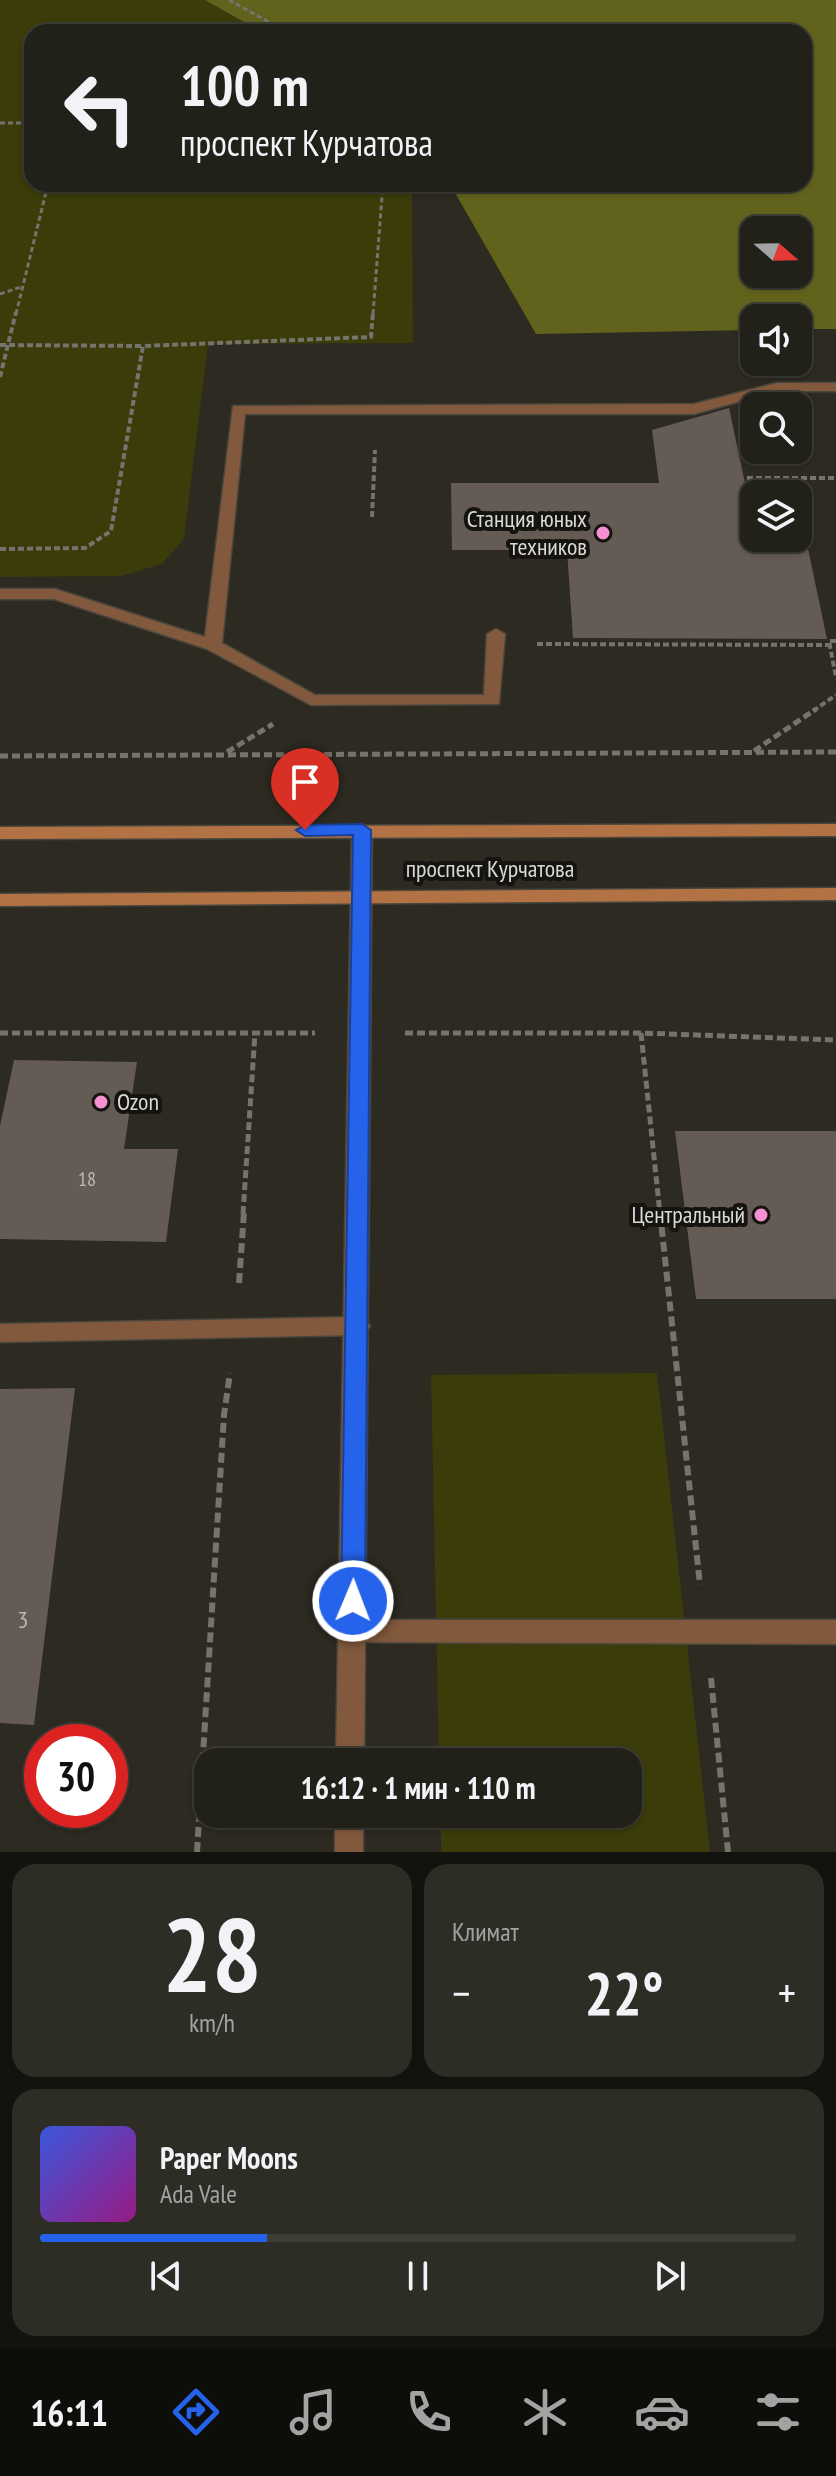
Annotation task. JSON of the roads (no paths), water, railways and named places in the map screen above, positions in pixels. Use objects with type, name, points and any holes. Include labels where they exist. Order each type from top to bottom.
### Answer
[{"type":"main road","name":"проспект Курчатова","points":[[0,833],[836,830]]},
{"type":"main road","name":"проспект Курчатова","points":[[0,900],[836,894]]},
{"type":"street","points":[[213,645],[238,409],[694,409],[777,387],[836,387]]},
{"type":"street","points":[[0,594],[55,594],[213,645],[311,700],[493,700],[496,639]]},
{"type":"street","points":[[350,1748],[362,830]]},
{"type":"street","points":[[0,1333],[358,1326]]},
{"type":"street","points":[[352,1631],[836,1632]]},
{"type":"street","points":[[349,1828],[349,1852]]},
{"type":"place","name":"Станция юных техников","points":[[603,533]]},
{"type":"place","name":"Ozon","points":[[101,1102]]},
{"type":"place","name":"Центральный","points":[[761,1215]]}]
